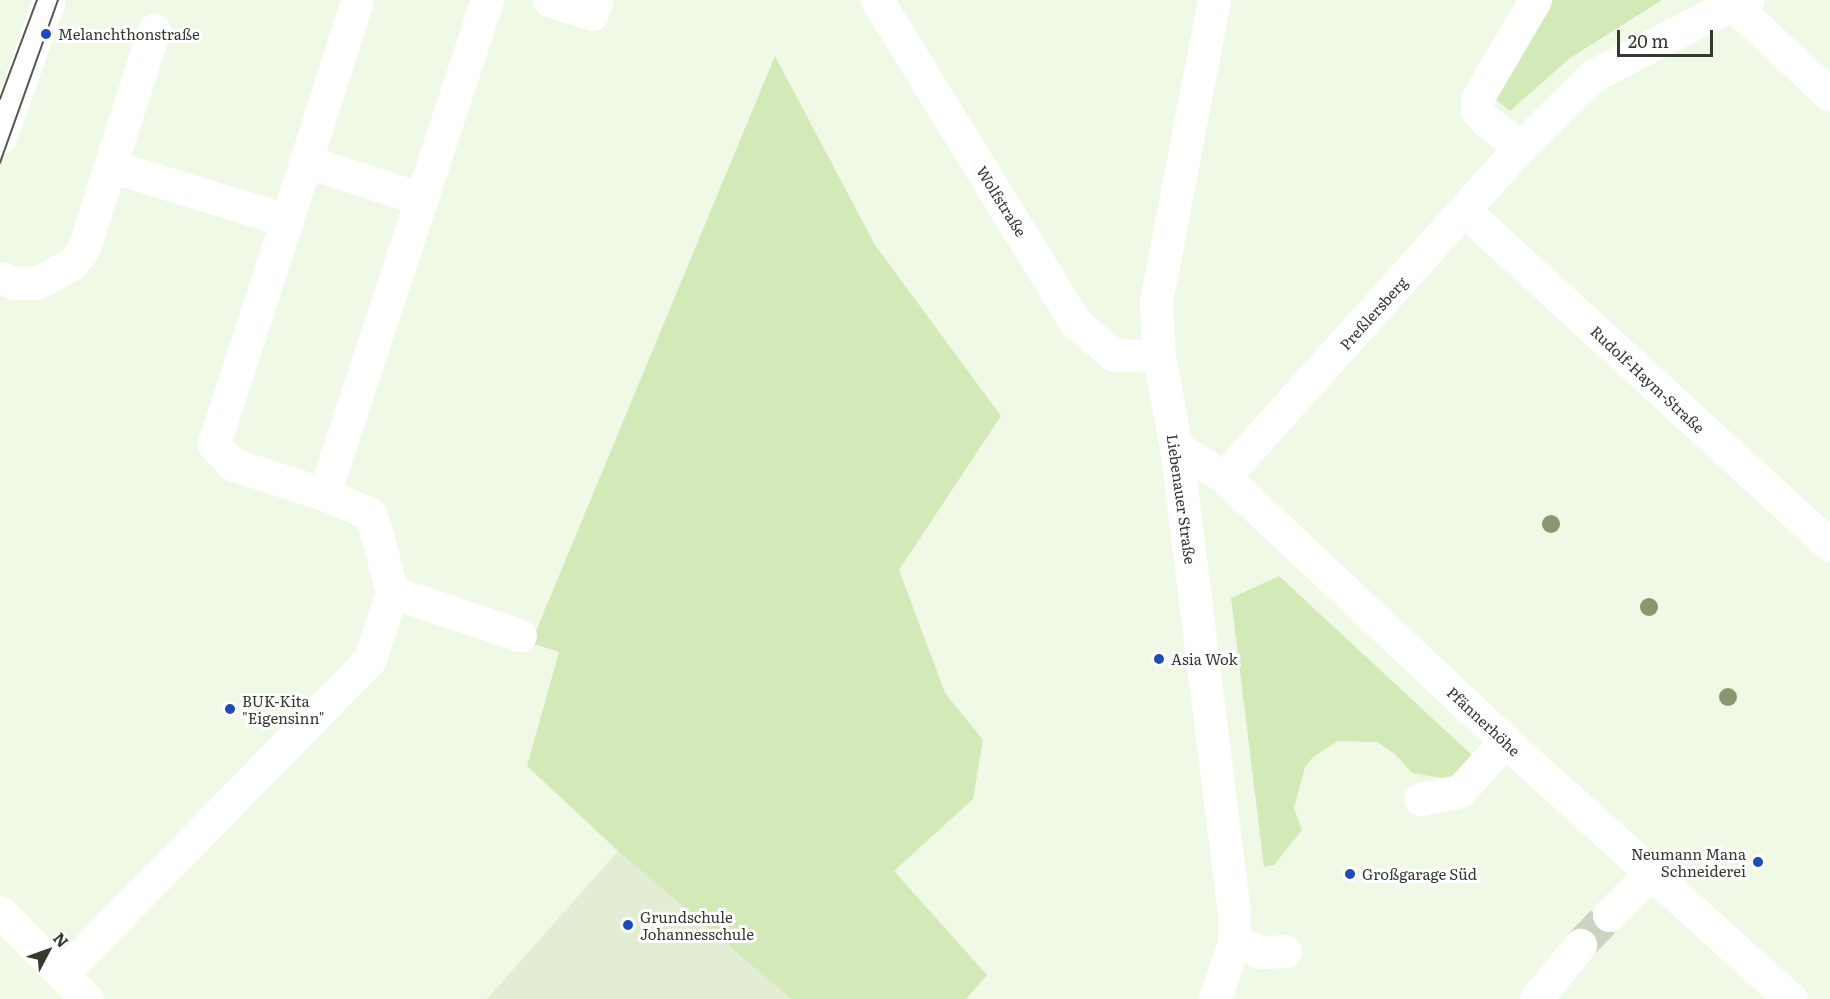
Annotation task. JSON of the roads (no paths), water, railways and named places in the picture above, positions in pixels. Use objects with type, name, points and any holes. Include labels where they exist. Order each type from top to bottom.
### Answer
[{"type":"street","points":[[0,138],[49,0]]},
{"type":"street","points":[[62,974],[370,659],[392,592],[370,513],[324,494],[232,464],[214,444],[357,0]]},
{"type":"street","points":[[324,494],[488,0]]},
{"type":"street","points":[[549,0],[592,14],[596,0]]},
{"type":"street","name":"Wolfstraße","points":[[878,0],[1076,322],[1114,355],[1159,356]]},
{"type":"street","name":"Liebenauer Straße","points":[[1214,0],[1156,302],[1159,356],[1176,447],[1234,910],[1233,942],[1215,999]]},
{"type":"street","points":[[1520,147],[1485,120],[1477,110],[1478,97],[1535,0]]},
{"type":"street","points":[[1736,1],[1830,94]]},
{"type":"street","name":"Preßlersberg","points":[[1224,477],[1520,147],[1594,75],[1736,1]]},
{"type":"street","points":[[0,278],[15,283],[39,282],[72,264],[84,248],[154,30]]},
{"type":"street","points":[[305,161],[422,199]]},
{"type":"street","points":[[110,166],[286,220]]},
{"type":"street","name":"Rudolf-Haym-Straße","points":[[1465,211],[1830,546]]},
{"type":"street","name":"Pfännerhöhe","points":[[1176,447],[1224,477],[1505,741],[1791,999]]},
{"type":"street","points":[[392,592],[520,635]]},
{"type":"street","points":[[1420,799],[1460,791],[1505,741]]},
{"type":"street","points":[[1609,915],[1651,873]]},
{"type":"street","points":[[0,912],[87,999]]},
{"type":"street","points":[[1233,942],[1262,952],[1285,951]]},
{"type":"street","points":[[1536,999],[1580,945]]},
{"type":"tunnel","points":[[1580,945],[1609,915]]},
{"type":"tram line","points":[[0,99],[37,0]]},
{"type":"tram line","points":[[0,163],[58,0]]},
{"type":"place","name":"Melanchthonstraße","points":[[46,34]]},
{"type":"place","name":"Asia Wok","points":[[1159,659]]},
{"type":"place","name":"BUK-Kita \"Eigensinn\"","points":[[230,709]]},
{"type":"place","name":"Neumann Mana Schneiderei","points":[[1758,862]]},
{"type":"place","name":"Großgarage Süd","points":[[1350,874]]},
{"type":"place","name":"Grundschule Johannesschule","points":[[628,925]]}]
